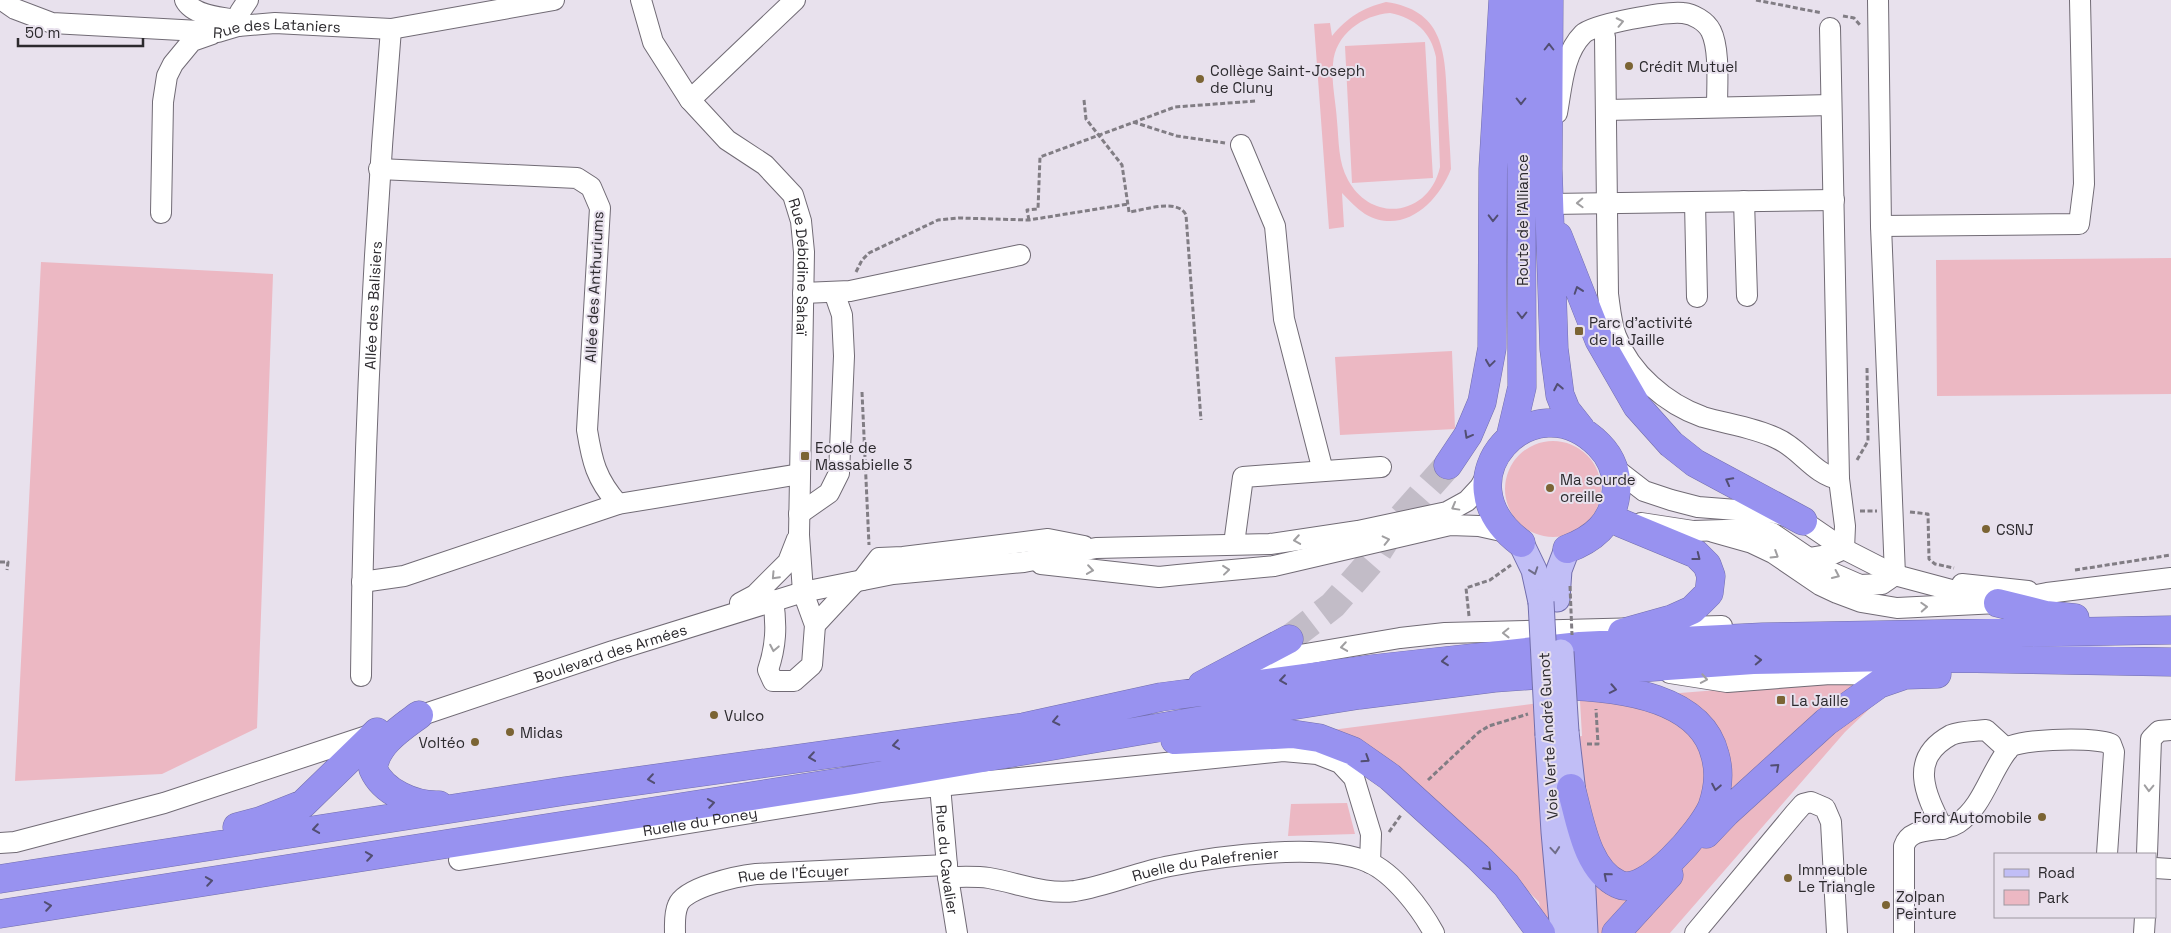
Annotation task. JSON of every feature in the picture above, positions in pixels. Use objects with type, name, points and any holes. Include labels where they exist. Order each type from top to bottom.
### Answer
[{"type":"highway","points":[[1448,465],[1468,435],[1482,402],[1492,348],[1493,169],[1503,0]]},
{"type":"highway","name":"Route de l'Alliance","points":[[1510,438],[1522,387],[1521,0]]},
{"type":"highway","name":"Route de l'Alliance","points":[[1549,0],[1548,169],[1557,380],[1566,410],[1581,429],[1606,452],[1613,467]]},
{"type":"highway","points":[[1550,211],[1599,340],[1637,406],[1672,444],[1695,463],[1802,521]]},
{"type":"highway","points":[[1514,545],[1490,507],[1487,492],[1488,473],[1499,450],[1510,438],[1526,428],[1544,423],[1563,423],[1581,429]]},
{"type":"highway","points":[[1613,467],[1617,485],[1614,523]]},
{"type":"highway","points":[[1567,550],[1583,543],[1614,523]]},
{"type":"highway","points":[[1580,646],[1692,610],[1709,593],[1711,576],[1707,565],[1696,554],[1614,523]]},
{"type":"highway","points":[[1998,603],[2046,614],[2171,629]]},
{"type":"highway","points":[[0,879],[485,803],[1024,727],[1186,693],[1372,668],[1580,646],[1763,637],[2171,629]]},
{"type":"highway","points":[[1186,693],[1290,639]]},
{"type":"highway","points":[[0,914],[854,780],[1359,695],[1494,678],[1752,660],[1890,657],[2171,662]]},
{"type":"highway","points":[[1616,933],[1726,813],[1826,722],[1879,684],[1905,675],[2060,671],[2171,662]]},
{"type":"highway","points":[[854,780],[870,782],[1166,740],[1302,718],[1483,694],[1570,686],[1608,688],[1650,697],[1677,709],[1699,726],[1712,742],[1718,767],[1717,786],[1711,807],[1696,830],[1662,868],[1634,886],[1619,885],[1601,871],[1586,841],[1571,788]]},
{"type":"highway","points":[[418,715],[394,734],[376,756],[373,769],[379,780],[401,796],[424,804],[485,803]]},
{"type":"highway","points":[[75,867],[260,820],[304,804],[377,732]]},
{"type":"highway","points":[[1166,740],[1296,734],[1334,742],[1353,751],[1390,776],[1478,857],[1510,891],[1541,933]]},
{"type":"main road","name":"Voie Verte André Gunot","points":[[1514,545],[1534,570],[1549,600],[1557,734],[1554,832],[1564,933]]},
{"type":"main road","name":"Voie Verte André Gunot","points":[[1549,600],[1567,550]]},
{"type":"main road","name":"Voie Verte André Gunot","points":[[1557,734],[1571,788],[1582,871],[1585,933]]},
{"type":"street","name":"Rue des Lataniers","points":[[2,0],[15,10],[52,23],[218,32],[238,23],[391,28],[554,0]]},
{"type":"street","points":[[185,0],[187,4],[201,12],[238,23],[240,12],[248,0]]},
{"type":"street","name":"Rue Débidine Sahaï","points":[[641,0],[653,42],[690,100],[727,140],[766,165],[793,195],[801,221],[804,252],[799,535],[803,592],[815,625]]},
{"type":"street","points":[[690,100],[795,0]]},
{"type":"street","points":[[1878,0],[1881,226],[1892,512],[1904,577]]},
{"type":"street","points":[[1881,226],[2079,224],[2084,184],[2080,0]]},
{"type":"street","points":[[1548,169],[1568,56],[1584,32],[1672,12],[1690,14],[1706,25],[1714,39],[1717,107]]},
{"type":"street","name":"Allée des Balisiers","points":[[361,676],[362,582],[379,169],[391,28]]},
{"type":"street","points":[[1830,28],[1840,478],[1844,549]]},
{"type":"street","points":[[161,213],[163,102],[167,76],[173,64],[192,41],[218,32]]},
{"type":"street","points":[[1605,37],[1609,302],[1616,334],[1630,363],[1648,382],[1678,405],[1703,416],[1777,438],[1800,452],[1815,468],[1833,478],[1840,478]]},
{"type":"street","points":[[1606,110],[1831,105]]},
{"type":"street","points":[[1241,145],[1275,226],[1284,319],[1323,470]]},
{"type":"street","name":"Allée des Anthuriums","points":[[379,169],[577,178],[591,187],[600,208],[587,430],[593,466],[605,490],[618,504]]},
{"type":"street","points":[[1550,211],[1607,202],[1834,200]]},
{"type":"street","points":[[1744,201],[1747,296]]},
{"type":"street","points":[[1695,202],[1697,297]]},
{"type":"street","points":[[803,293],[842,292],[1020,255]]},
{"type":"street","points":[[799,514],[829,493],[839,473],[844,356],[842,292]]},
{"type":"street","points":[[1234,544],[1244,477],[1381,467]]},
{"type":"street","points":[[1613,467],[1644,491],[1698,507],[1775,513],[1802,521],[1844,549],[1904,577],[1998,603]]},
{"type":"street","points":[[1024,562],[1096,548],[1270,544],[1358,531],[1447,512],[1467,501],[1480,487],[1488,473]]},
{"type":"street","points":[[362,582],[404,576],[618,504],[800,474]]},
{"type":"street","points":[[1614,523],[1650,524],[1693,531],[1713,532],[1739,529],[1764,531],[1776,536],[1828,571],[1860,585],[1882,584],[1904,577],[2047,593]]},
{"type":"street","points":[[1024,562],[1169,576],[1274,566],[1450,525],[1479,526],[1514,545]]},
{"type":"street","points":[[1713,532],[1752,543],[1773,553],[1820,586],[1861,602],[1897,608],[1998,603],[2047,593],[2171,578]]},
{"type":"street","points":[[693,626],[755,595],[788,562],[799,535]]},
{"type":"street","points":[[773,600],[776,624],[775,649],[768,670],[773,681],[794,681],[812,665],[815,625],[879,558],[903,558],[1048,539],[1096,548]]},
{"type":"street","points":[[1169,546],[1152,556],[1153,569],[1169,576]]},
{"type":"street","points":[[1169,546],[1182,552],[1186,561],[1185,567],[1169,576]]},
{"type":"street","points":[[1809,558],[1833,554],[1844,549]]},
{"type":"street","name":"Boulevard des Armées","points":[[0,843],[15,842],[164,803],[377,732],[418,715],[773,600],[893,574],[1024,562]]},
{"type":"street","points":[[1104,711],[1240,665],[1400,638],[1445,633],[1525,633],[1640,628],[1939,622],[2044,632]]},
{"type":"street","points":[[1639,667],[1727,682],[1830,674],[1905,675]]},
{"type":"street","points":[[1943,829],[1926,796],[1923,776],[1930,752],[1952,734],[1986,730],[2008,750]]},
{"type":"street","points":[[2147,853],[2151,739],[2159,730],[2171,730]]},
{"type":"street","points":[[1904,933],[1904,846],[1907,837],[1914,833],[1943,829],[1957,823],[1969,813],[2008,750],[2016,744],[2042,741],[2102,741],[2111,744],[2114,752],[2107,853]]},
{"type":"street","name":"Ruelle du Poney","points":[[459,860],[881,792],[1283,751],[1316,754],[1340,763],[1354,778],[1370,834],[1370,863]]},
{"type":"street","name":"Rue du Cavalier","points":[[940,786],[947,871],[957,933]]},
{"type":"street","points":[[1695,933],[1794,813],[1802,804],[1811,802],[1825,808],[1831,822],[1837,933]]},
{"type":"street","name":"Ruelle du Palefrenier","points":[[947,871],[1036,889],[1062,891],[1089,888],[1169,866],[1254,854],[1324,853],[1352,856],[1370,863],[1397,883],[1434,933]]},
{"type":"street","points":[[2156,868],[2171,869]]},
{"type":"street","name":"Rue de l'Écuyer","points":[[675,933],[676,912],[682,899],[701,888],[735,878],[756,874],[947,871]]},
{"type":"street","points":[[2144,933],[2145,918]]},
{"type":"path","points":[[1084,100],[1086,118],[1122,165],[1129,212],[1176,205],[1183,209],[1186,215],[1201,420]]},
{"type":"path","points":[[1029,220],[1027,210],[1038,209],[1040,157],[1175,107],[1256,101]]},
{"type":"path","points":[[1133,122],[1177,136],[1241,145]]},
{"type":"path","points":[[842,292],[862,260],[869,253],[938,220],[959,218],[1029,220],[1128,204]]},
{"type":"path","points":[[862,387],[869,550],[879,558]]},
{"type":"path","points":[[1856,464],[1868,441]]},
{"type":"path","points":[[1856,507],[1864,511],[1924,512],[1928,514],[1929,559],[1935,564],[1963,570]]},
{"type":"path","points":[[1462,619],[1470,620],[1466,588],[1490,580],[1514,545]]},
{"type":"path","points":[[2070,570],[2171,555]]},
{"type":"path","points":[[0,562],[8,562],[7,570]]},
{"type":"path","points":[[1587,707],[1596,706],[1598,744]]},
{"type":"path","points":[[1428,780],[1489,726],[1534,712]]},
{"type":"green space","points":[[1386,2],[1405,6],[1419,13],[1437,34],[1442,48],[1446,79],[1451,169],[1445,182],[1428,204],[1417,213],[1393,221],[1379,220],[1365,214],[1342,193],[1344,227],[1329,229],[1314,24],[1330,23],[1332,36],[1356,14]],"holes":[[[1390,13],[1407,18],[1426,33],[1434,48],[1436,57],[1440,167],[1434,183],[1424,196],[1412,204],[1399,208],[1385,208],[1371,203],[1358,194],[1348,180],[1342,166],[1333,85],[1333,64],[1339,44],[1352,28],[1361,22],[1380,15]]]},
{"type":"green space","points":[[1425,42],[1433,178],[1352,183],[1345,46]]},
{"type":"green space","points":[[2171,258],[2171,394],[1937,396],[1936,260]]},
{"type":"green space","points":[[41,262],[273,274],[257,728],[162,774],[15,781]]},
{"type":"green space","points":[[1452,351],[1455,429],[1340,435],[1335,357]]},
{"type":"green space","points":[[1553,441],[1571,445],[1587,455],[1597,471],[1601,489],[1597,507],[1587,523],[1571,533],[1553,537],[1535,533],[1519,523],[1509,507],[1505,489],[1509,471],[1519,455],[1535,445]]},
{"type":"green space","points":[[1905,675],[1845,732],[1670,933],[1563,933],[1549,740],[1582,736],[1580,701]]},
{"type":"green space","points":[[1539,703],[1556,933],[1542,920],[1539,902],[1505,868],[1324,731]]},
{"type":"green space","points":[[1347,803],[1355,834],[1288,836],[1291,804]]},
{"type":"tunnel","points":[[1289,639],[1333,605],[1374,558],[1395,525],[1448,465]]},
{"type":"place","name":"Crédit Mutuel","points":[[1629,66]]},
{"type":"place","name":"Collège Saint-Joseph de Cluny","points":[[1200,79]]},
{"type":"place","name":"Parc d'activité de la Jaille","points":[[1579,331]]},
{"type":"place","name":"Ecole de Massabielle 3","points":[[805,456]]},
{"type":"place","name":"Ma sourde oreille","points":[[1550,488]]},
{"type":"place","name":"CSNJ","points":[[1986,529]]},
{"type":"place","name":"La Jaille","points":[[1781,700]]},
{"type":"place","name":"Vulco","points":[[714,715]]},
{"type":"place","name":"Midas","points":[[510,732]]},
{"type":"place","name":"Voltéo","points":[[475,742]]},
{"type":"place","name":"Ford Automobile","points":[[2042,817]]},
{"type":"place","name":"Immeuble Le Triangle","points":[[1788,878]]},
{"type":"place","name":"Zolpan Peinture","points":[[1886,905]]}]
